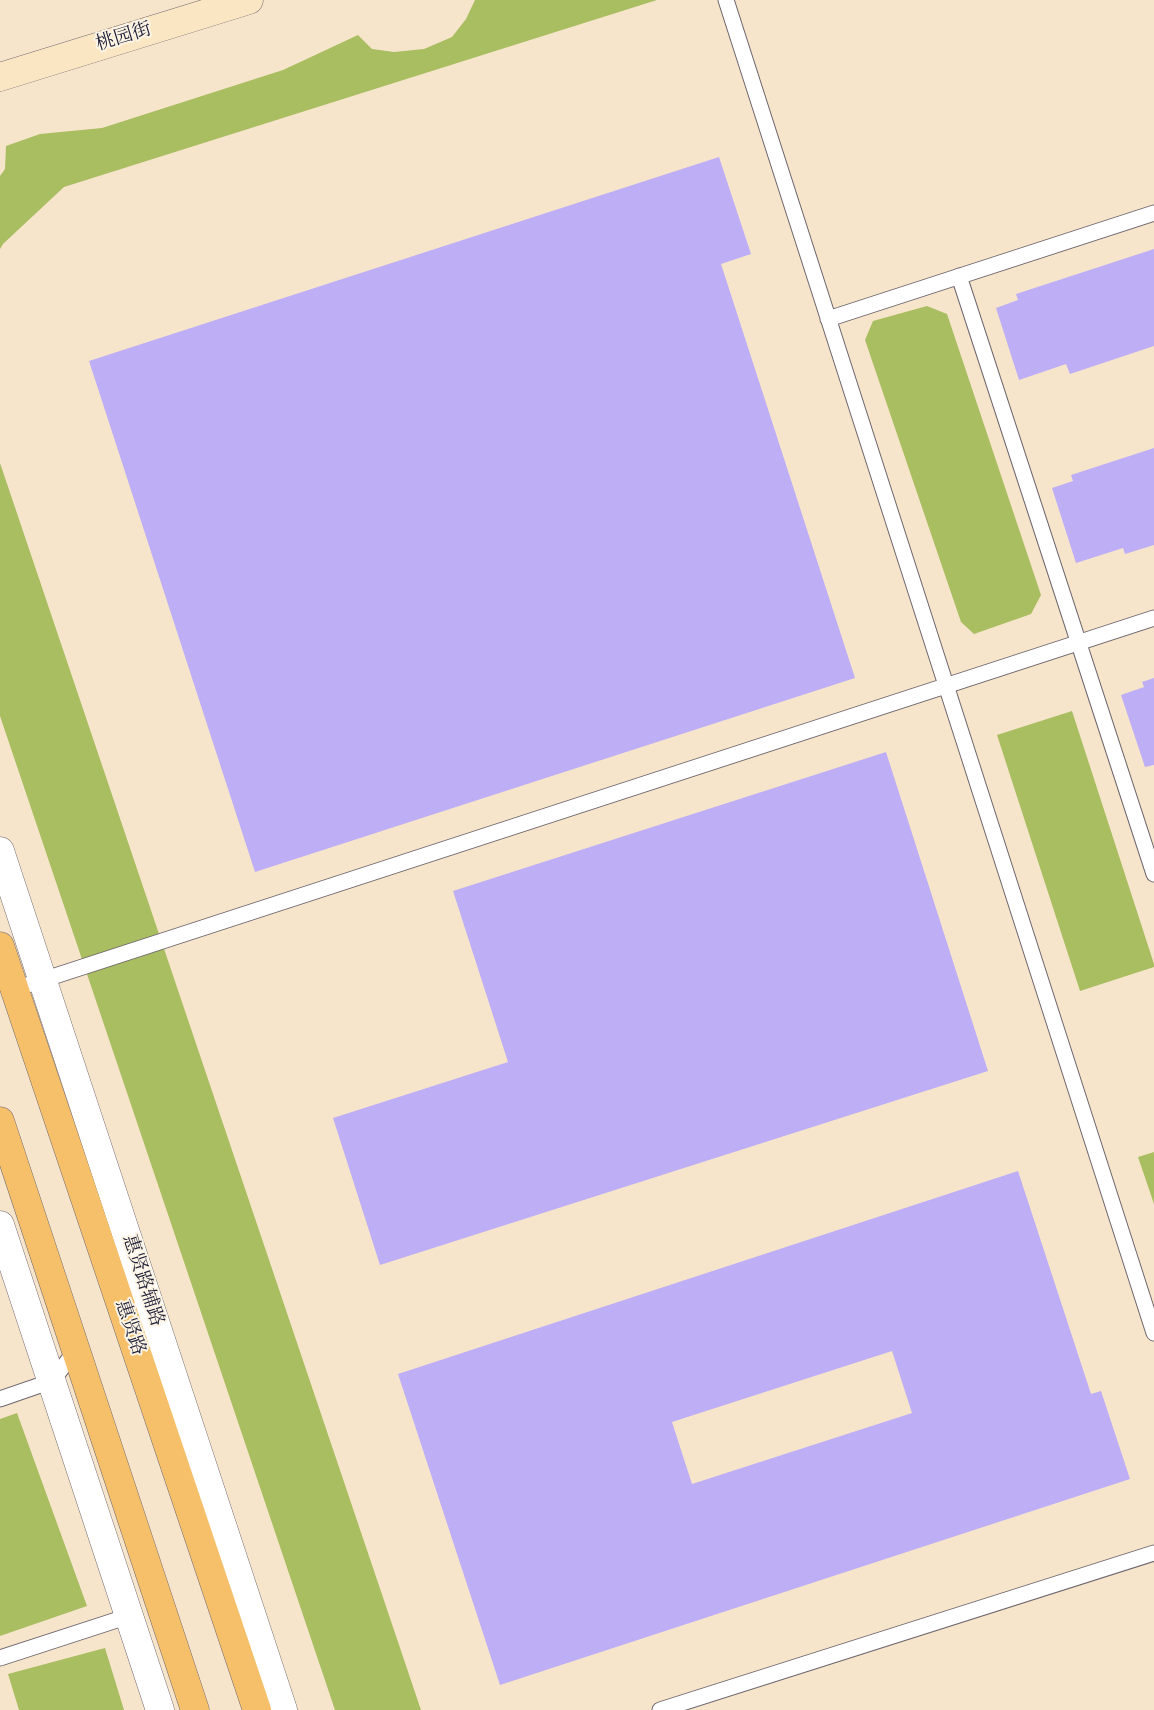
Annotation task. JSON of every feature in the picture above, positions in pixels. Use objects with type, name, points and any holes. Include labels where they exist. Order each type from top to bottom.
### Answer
[{"type":"main road","name":"桃园街","points":[[0,77],[249,0]]},
{"type":"main road","name":"惠贤路","points":[[0,946],[257,1710]]},
{"type":"main road","points":[[0,1121],[195,1710]]},
{"type":"street","name":"惠贤路辅路","points":[[0,851],[283,1710]]},
{"type":"street","points":[[0,1225],[160,1710]]},
{"type":"lane","points":[[726,0],[1154,1333]]},
{"type":"lane","points":[[828,319],[1154,213]]},
{"type":"lane","points":[[959,276],[1154,874]]},
{"type":"lane","points":[[15,989],[1154,618]]},
{"type":"lane","points":[[0,1398],[52,1381],[76,1350]]},
{"type":"lane","points":[[660,1710],[1154,1553]]},
{"type":"lane","points":[[0,1658],[129,1616]]},
{"type":"green space","points":[[475,0],[657,0],[64,187],[3,244],[0,249],[0,176],[5,169],[6,146],[40,134],[102,128],[283,70],[358,35],[372,49],[394,52],[424,49],[452,37],[466,19]]},
{"type":"green space","points":[[927,306],[947,314],[1041,595],[1031,614],[974,634],[961,622],[865,340],[873,321]]},
{"type":"green space","points":[[0,463],[421,1710],[335,1710],[0,716]]},
{"type":"green space","points":[[1072,711],[1154,964],[1154,967],[1080,991],[997,735]]},
{"type":"green space","points":[[1154,1152],[1154,1204],[1138,1157]]},
{"type":"green space","points":[[17,1413],[87,1606],[0,1636],[0,1419]]},
{"type":"green space","points":[[105,1648],[124,1710],[19,1710],[8,1674]]},
{"type":"building","points":[[719,157],[751,254],[721,264],[855,678],[255,872],[89,361]]},
{"type":"building","points":[[1154,249],[1154,346],[1070,374],[1066,364],[1019,380],[996,308],[1018,300],[1016,294]]},
{"type":"building","points":[[1154,448],[1154,545],[1125,554],[1123,548],[1076,563],[1052,488],[1073,481],[1071,475]]},
{"type":"building","points":[[1154,678],[1154,765],[1145,767],[1121,695],[1144,687],[1142,682]]},
{"type":"building","points":[[886,752],[988,1071],[380,1265],[333,1118],[508,1062],[453,891]]},
{"type":"building","points":[[1018,1171],[1091,1394],[1101,1391],[1130,1479],[500,1685],[398,1374]],"holes":[[[892,1351],[912,1413],[692,1484],[672,1422]]]}]
